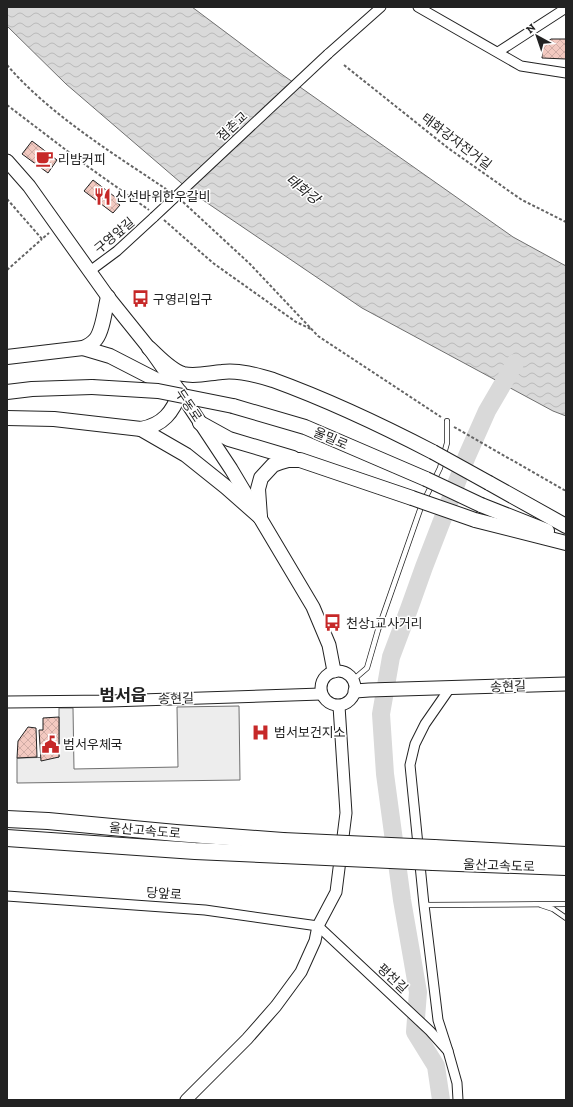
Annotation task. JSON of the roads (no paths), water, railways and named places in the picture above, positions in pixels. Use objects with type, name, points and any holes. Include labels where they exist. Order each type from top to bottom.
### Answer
[{"type":"highway","points":[[7,812],[48,821]]},
{"type":"highway","name":"울산고속도로","points":[[7,820],[48,821],[176,833],[283,848]]},
{"type":"highway","name":"울산고속도로","points":[[7,839],[195,851],[283,848]]},
{"type":"highway","points":[[7,849],[45,841]]},
{"type":"highway","points":[[283,848],[433,855]]},
{"type":"highway","name":"울산고속도로","points":[[433,855],[566,855]]},
{"type":"highway","name":"울산고속도로","points":[[433,855],[566,867]]},
{"type":"main road","name":"두동로","points":[[7,161],[29,186],[108,297],[149,348],[183,396],[260,516],[312,607],[329,645],[334,671]]},
{"type":"main road","points":[[7,357],[83,348],[92,343],[97,338],[108,297]]},
{"type":"main road","points":[[83,348],[110,356],[183,396]]},
{"type":"main road","points":[[149,348],[174,369],[183,374],[192,375],[221,372],[243,372],[272,380],[371,420],[433,452],[566,526]]},
{"type":"main road","points":[[7,418],[54,419],[141,429],[150,427],[160,422],[174,408],[183,396],[183,389],[188,384],[221,372]]},
{"type":"main road","name":"울밀로","points":[[7,392],[32,389],[92,387],[158,391],[233,406],[305,427],[481,504],[566,538]]},
{"type":"main road","points":[[200,423],[229,439],[300,460],[475,520],[566,543]]},
{"type":"main road","points":[[141,429],[186,455],[260,516]]},
{"type":"main road","points":[[260,516],[258,489],[261,478],[273,466],[280,462],[300,460]]},
{"type":"main road","name":"송현길","points":[[354,686],[368,690],[566,684]]},
{"type":"street","name":"점촌교","points":[[154,217],[328,54],[381,7]]},
{"type":"street","points":[[418,7],[521,66],[566,73]]},
{"type":"street","points":[[498,52],[566,8]]},
{"type":"street","name":"구영앞길","points":[[90,271],[117,251],[154,217]]},
{"type":"street","points":[[334,671],[345,672],[354,686],[350,701],[339,706],[328,703],[321,694],[321,682],[328,674],[334,671]]},
{"type":"street","points":[[424,905],[410,765],[415,744],[425,724],[450,688]]},
{"type":"street","name":"송현길","points":[[7,702],[110,701],[321,694]]},
{"type":"street","points":[[186,1100],[247,1039],[276,1006],[301,972],[315,941],[318,926],[336,892],[346,813],[339,706]]},
{"type":"street","name":"당앞로","points":[[7,896],[205,910],[318,926]]},
{"type":"street","name":"평천길","points":[[424,905],[438,1020],[448,1051],[456,1083],[458,1100]]},
{"type":"street","name":"평천길","points":[[318,926],[430,1030],[448,1051]]},
{"type":"lane","points":[[354,686],[367,668],[378,630],[421,507],[440,468],[447,443],[447,421]]},
{"type":"lane","points":[[537,904],[553,909],[566,918]]},
{"type":"lane","points":[[424,905],[566,904]]},
{"type":"water","name":"태화강","points":[[7,7],[192,7],[280,73],[513,237],[566,266],[566,416],[553,411],[362,308],[194,194],[66,84],[7,26]]},
{"type":"waterway","points":[[441,1100],[436,1066],[415,1032],[418,992],[402,900],[385,774],[381,714],[391,657],[424,567],[467,456],[487,411],[515,363]]},
{"type":"place","name":"리밤커피","points":[[45,159]]},
{"type":"place","name":"신선바위한우갈비","points":[[102,196]]},
{"type":"place","name":"구영리입구","points":[[140,299]]},
{"type":"place","name":"천상1교사거리","points":[[333,623]]},
{"type":"place","name":"범서보건지소","points":[[261,732]]},
{"type":"place","name":"범서우체국","points":[[50,744]]},
{"type":"district","name":"범서읍","points":[[123,695]]}]
